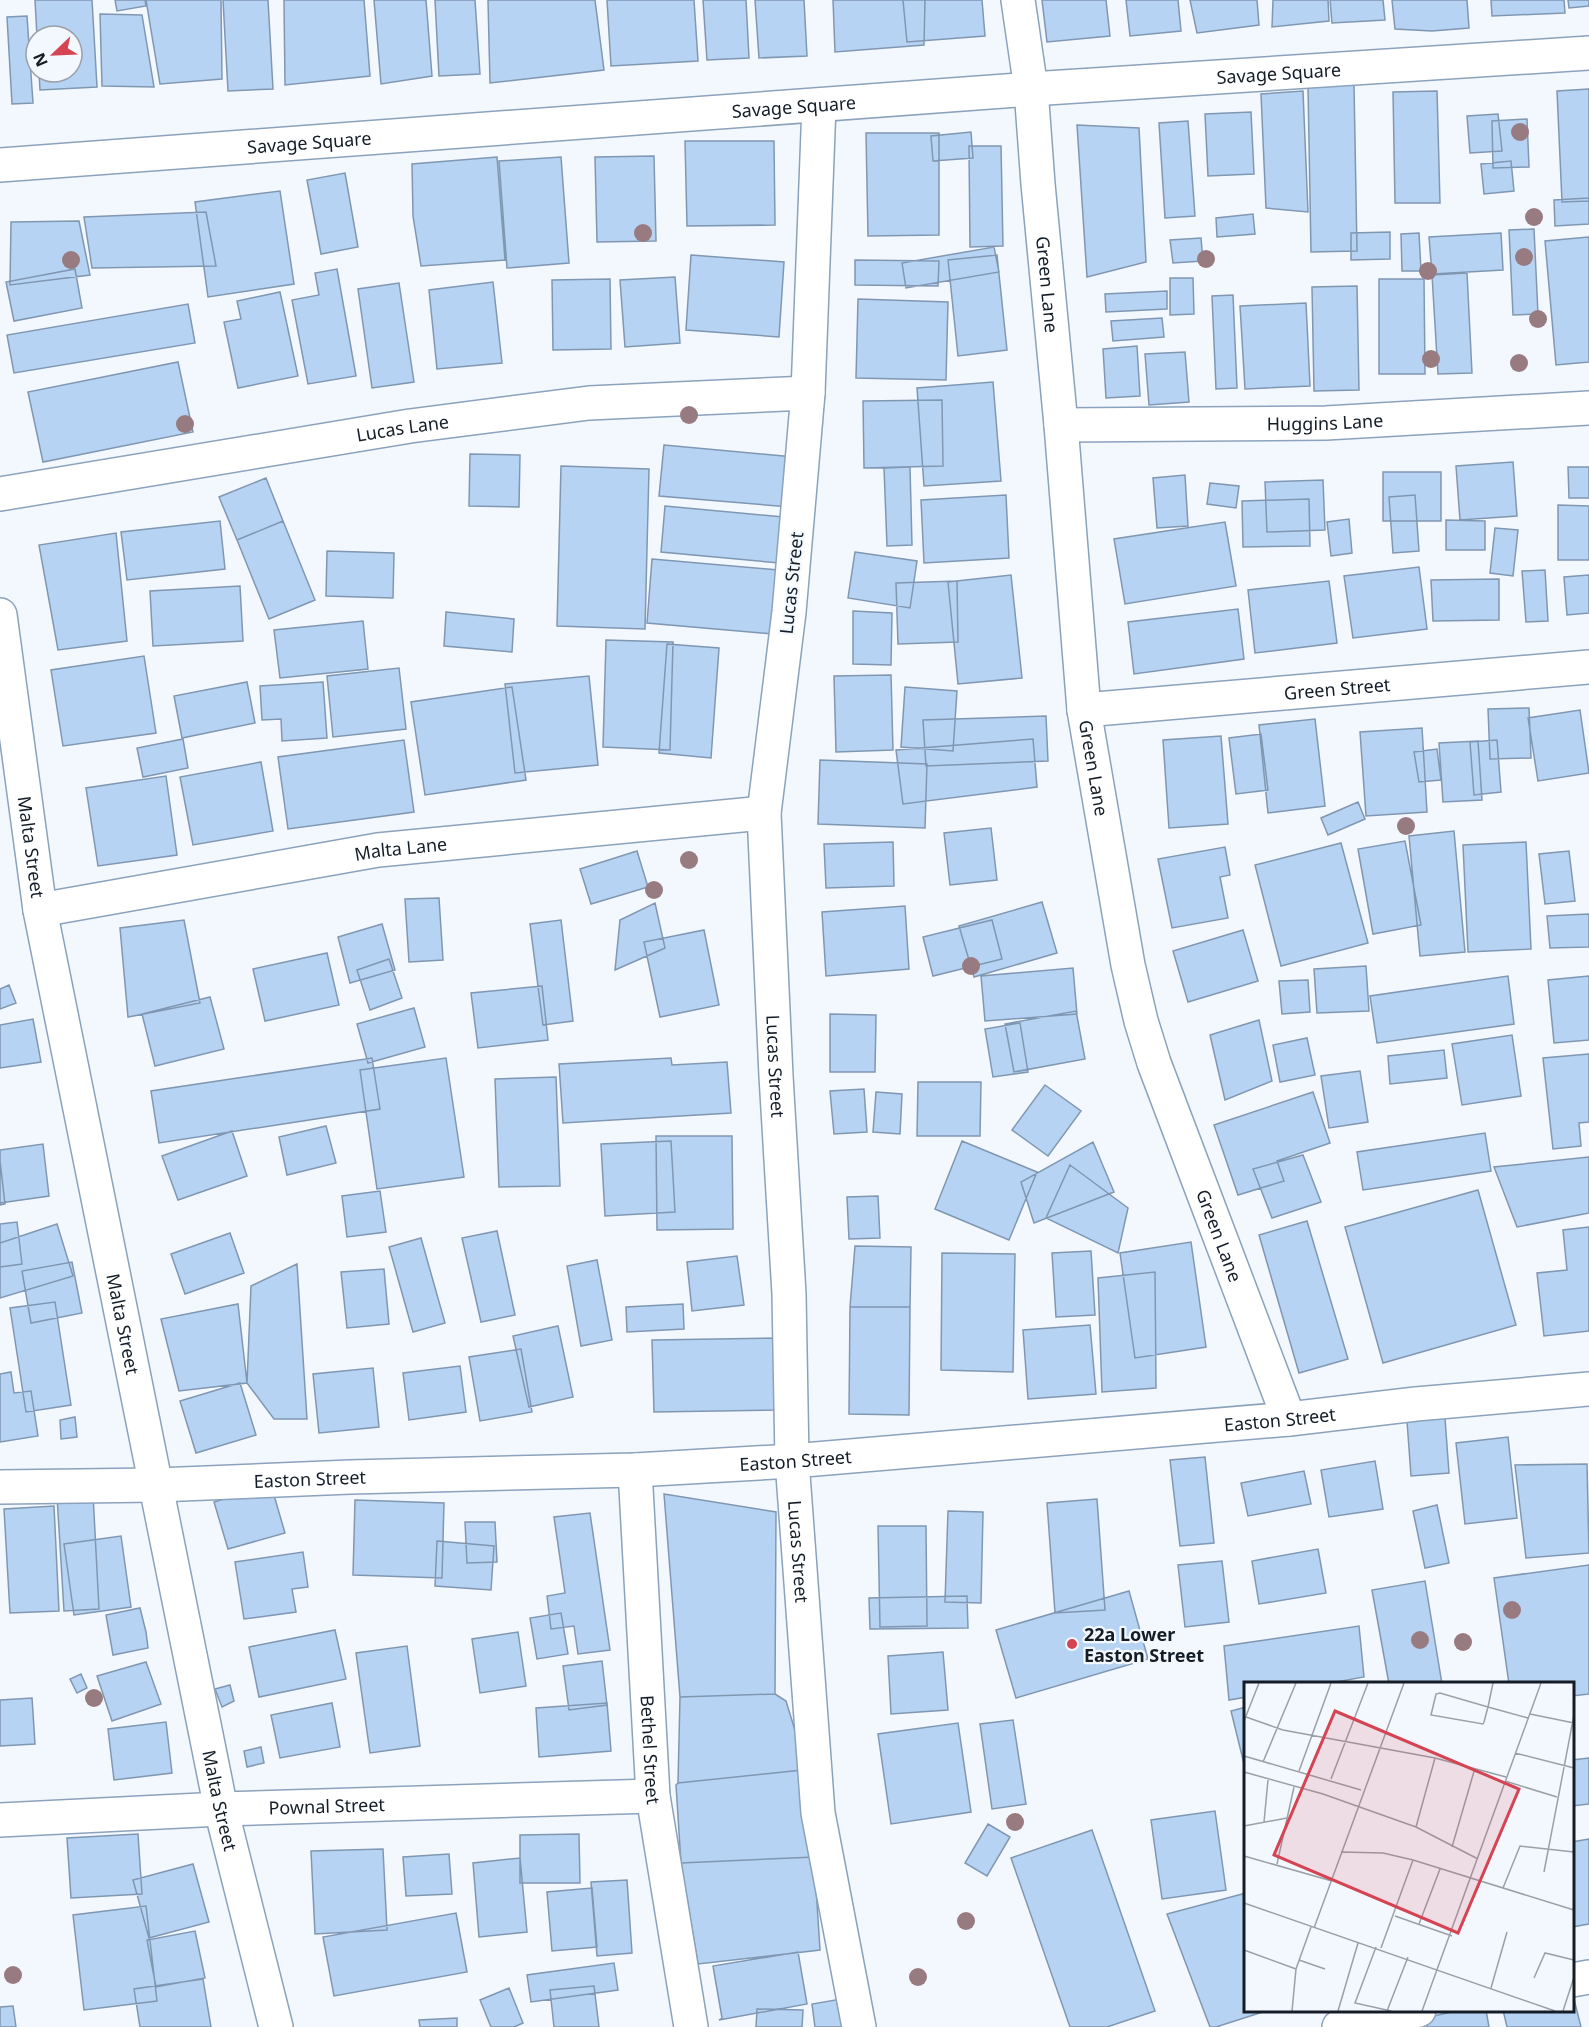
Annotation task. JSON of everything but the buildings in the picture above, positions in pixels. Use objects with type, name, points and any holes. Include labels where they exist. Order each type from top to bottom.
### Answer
[{"type":"street","name":"Green Lane","points":[[1018,0],[1031,89],[1084,710],[1128,965],[1141,1021],[1158,1073],[1289,1419]]},
{"type":"street","name":"Savage Square","points":[[0,165],[1031,89],[1589,53]]},
{"type":"street","name":"Lucas Street","points":[[819,105],[808,393],[789,612],[765,813],[775,1064],[789,1294],[792,1461],[818,1813],[859,2027]]},
{"type":"street","name":"Lucas Lane","points":[[0,494],[410,426],[589,403],[808,393]]},
{"type":"street","name":"Huggins Lane","points":[[1061,425],[1326,423],[1589,408]]},
{"type":"street","name":"Malta Street","points":[[0,615],[40,910],[221,1809],[276,2027]]},
{"type":"street","name":"Green Street","points":[[1084,710],[1589,667]]},
{"type":"street","name":"Malta Lane","points":[[40,910],[378,850],[765,813]]},
{"type":"street","name":"Easton Street","points":[[0,1487],[157,1485],[350,1477],[635,1470],[792,1461],[1289,1419],[1416,1404],[1589,1389]]},
{"type":"street","name":"Bethel Street","points":[[635,1470],[653,1796],[691,2027]]},
{"type":"street","name":"Pownal Street","points":[[0,1820],[221,1809],[653,1796]]},
{"type":"street","points":[[1574,1980],[1589,1977]]},
{"type":"street","points":[[1339,2027],[1410,2012]]},
{"type":"place","name":"22a Lower Easton Street","points":[[1072,1644]]}]
